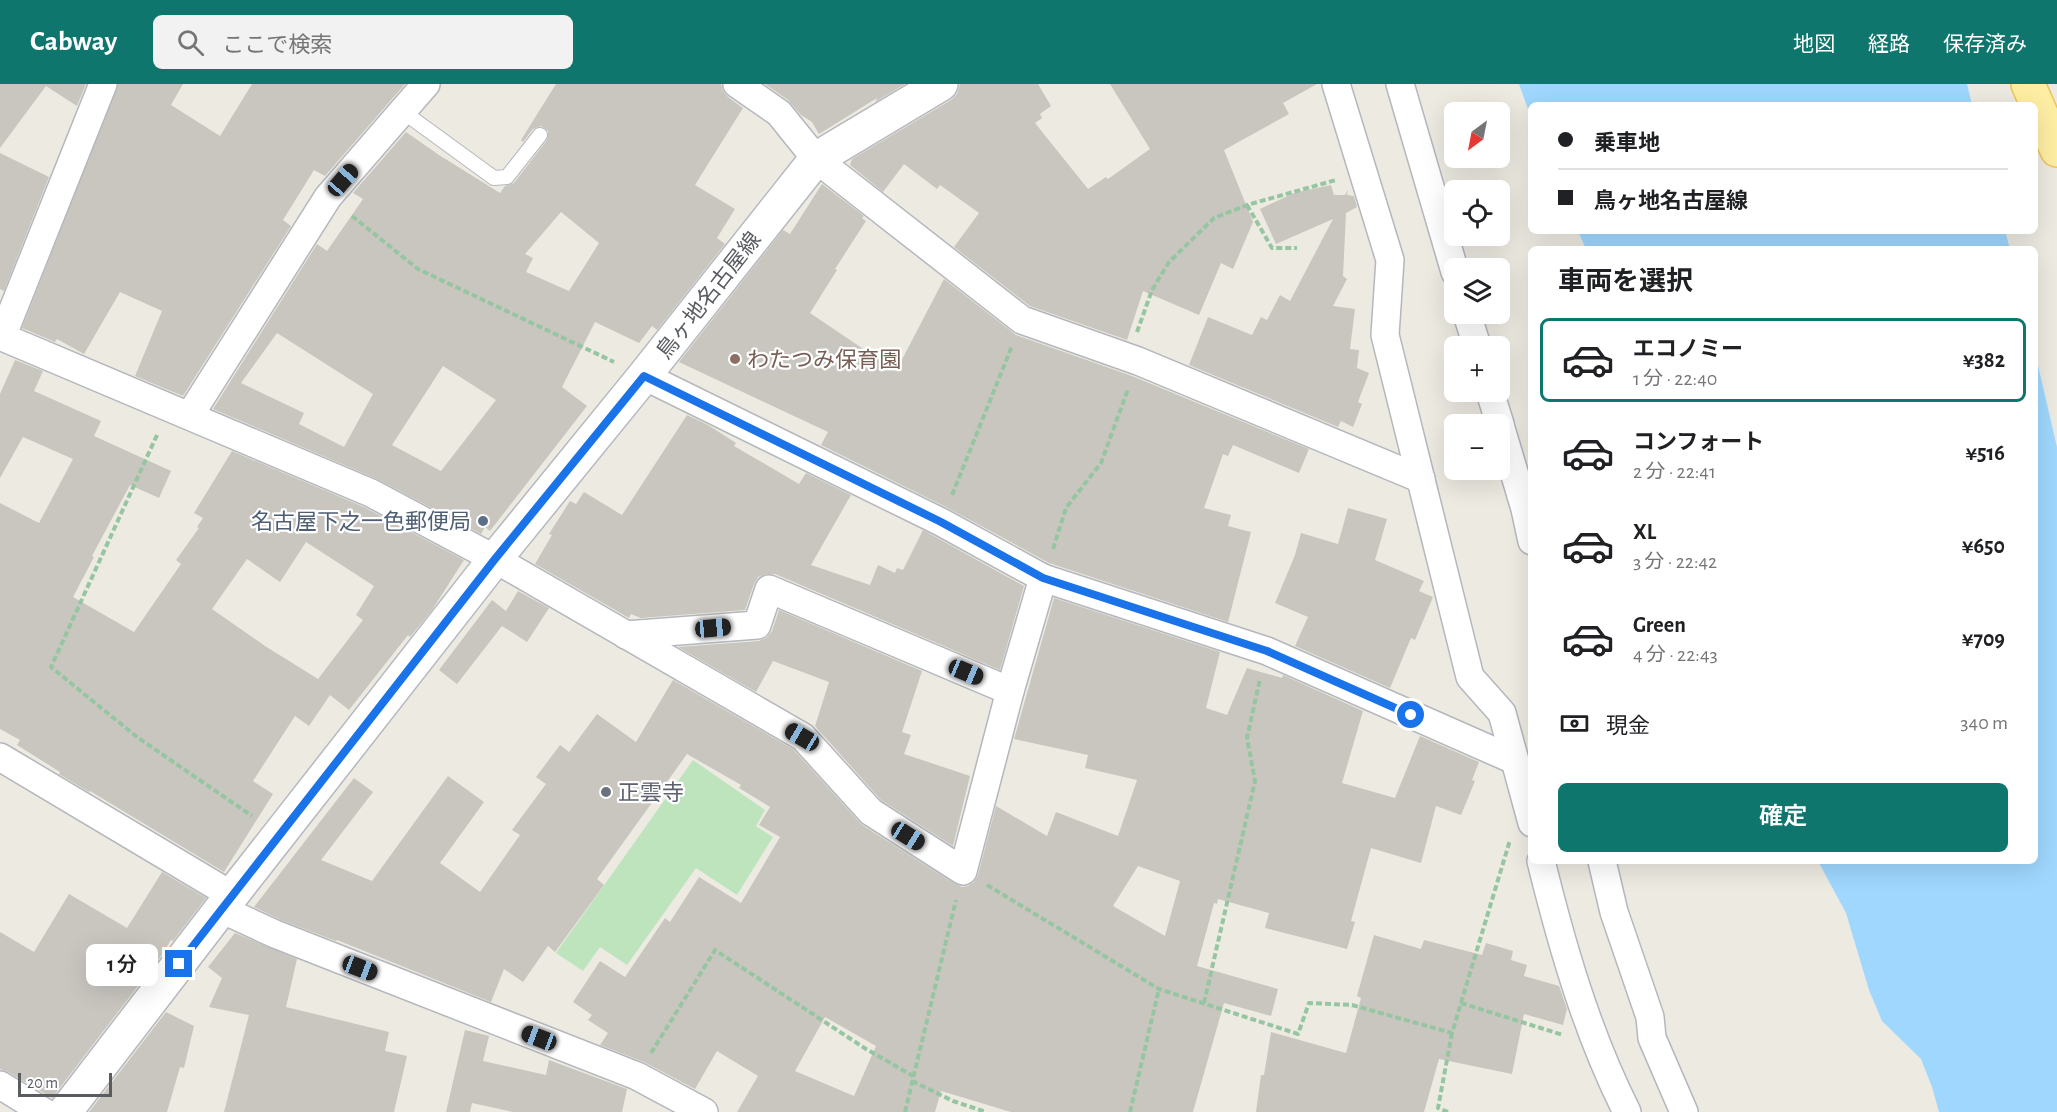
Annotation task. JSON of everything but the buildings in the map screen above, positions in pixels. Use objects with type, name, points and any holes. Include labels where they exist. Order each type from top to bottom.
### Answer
[{"type":"main road","name":"鳥ヶ地名古屋線","points":[[65,1112],[495,559],[816,159],[941,84]]},
{"type":"main road","points":[[2028,84],[2036,102]]},
{"type":"main road","points":[[2038,107],[2057,150]]},
{"type":"street","points":[[103,84],[1,337],[371,493],[495,559],[802,737],[870,812],[963,871],[1010,691],[1043,578]]},
{"type":"street","points":[[179,411],[328,197],[426,84]]},
{"type":"street","points":[[737,84],[779,113],[816,159],[1023,320],[1133,360],[1420,480]]},
{"type":"street","points":[[1336,84],[1390,260],[1385,335],[1470,676],[1502,713],[1528,809]]},
{"type":"street","points":[[1400,84],[1451,258]]},
{"type":"street","points":[[644,376],[941,522],[1043,578],[1267,651],[1514,760]]},
{"type":"street","points":[[1510,459],[1528,523]]},
{"type":"street","points":[[626,635],[757,625],[769,589],[1010,691]]},
{"type":"street","points":[[0,757],[275,934],[637,1076],[704,1112]]},
{"type":"street","points":[[1542,864],[1552,906],[1596,1046],[1627,1112]]},
{"type":"street","points":[[1603,864],[1614,912],[1650,1017],[1652,1038],[1684,1112]]},
{"type":"street","points":[[0,1084],[44,1112]]},
{"type":"lane","points":[[402,111],[494,178],[507,177],[540,135]]},
{"type":"path","points":[[1043,578],[1066,508],[1101,463],[1152,290],[1169,262],[1214,218],[1247,205],[1363,172]]},
{"type":"path","points":[[328,197],[418,269],[644,376]]},
{"type":"path","points":[[1247,205],[1272,248],[1297,248]]},
{"type":"path","points":[[941,522],[1023,320]]},
{"type":"path","points":[[179,411],[51,667],[137,737],[279,836]]},
{"type":"path","points":[[1204,1003],[1255,781],[1247,738],[1267,651]]},
{"type":"path","points":[[1448,1112],[1438,1108],[1452,1033],[1517,814],[1528,816]]},
{"type":"path","points":[[905,1112],[963,871],[1159,989],[1298,1034],[1309,1003],[1352,1005],[1452,1033]]},
{"type":"path","points":[[637,1076],[715,950],[913,1079],[952,1101],[986,1112]]},
{"type":"path","points":[[1130,1112],[1159,989]]},
{"type":"path","points":[[1461,1003],[1596,1046]]},
{"type":"green space","points":[[693,760],[765,810],[756,826],[773,837],[737,895],[696,868],[627,965],[600,947],[583,971],[556,953]]},
{"type":"water","points":[[1519,84],[1967,84],[1971,102],[1528,102],[1528,109]]},
{"type":"water","points":[[1579,234],[2006,234],[2009,246],[1585,246]]},
{"type":"water","points":[[2038,366],[2057,447],[2057,1112],[1939,1112],[1921,1059],[1882,1021],[1869,990],[1846,913],[1820,864],[2038,864]]},
{"type":"place","name":"わたつみ保育園","points":[[735,359]]},
{"type":"place","name":"名古屋下之一色郵便局","points":[[483,521]]},
{"type":"place","name":"正雲寺","points":[[606,792]]},
{"type":"route","points":[[179,964],[495,559],[644,376],[941,522],[1043,578],[1267,651],[1411,715]]}]
